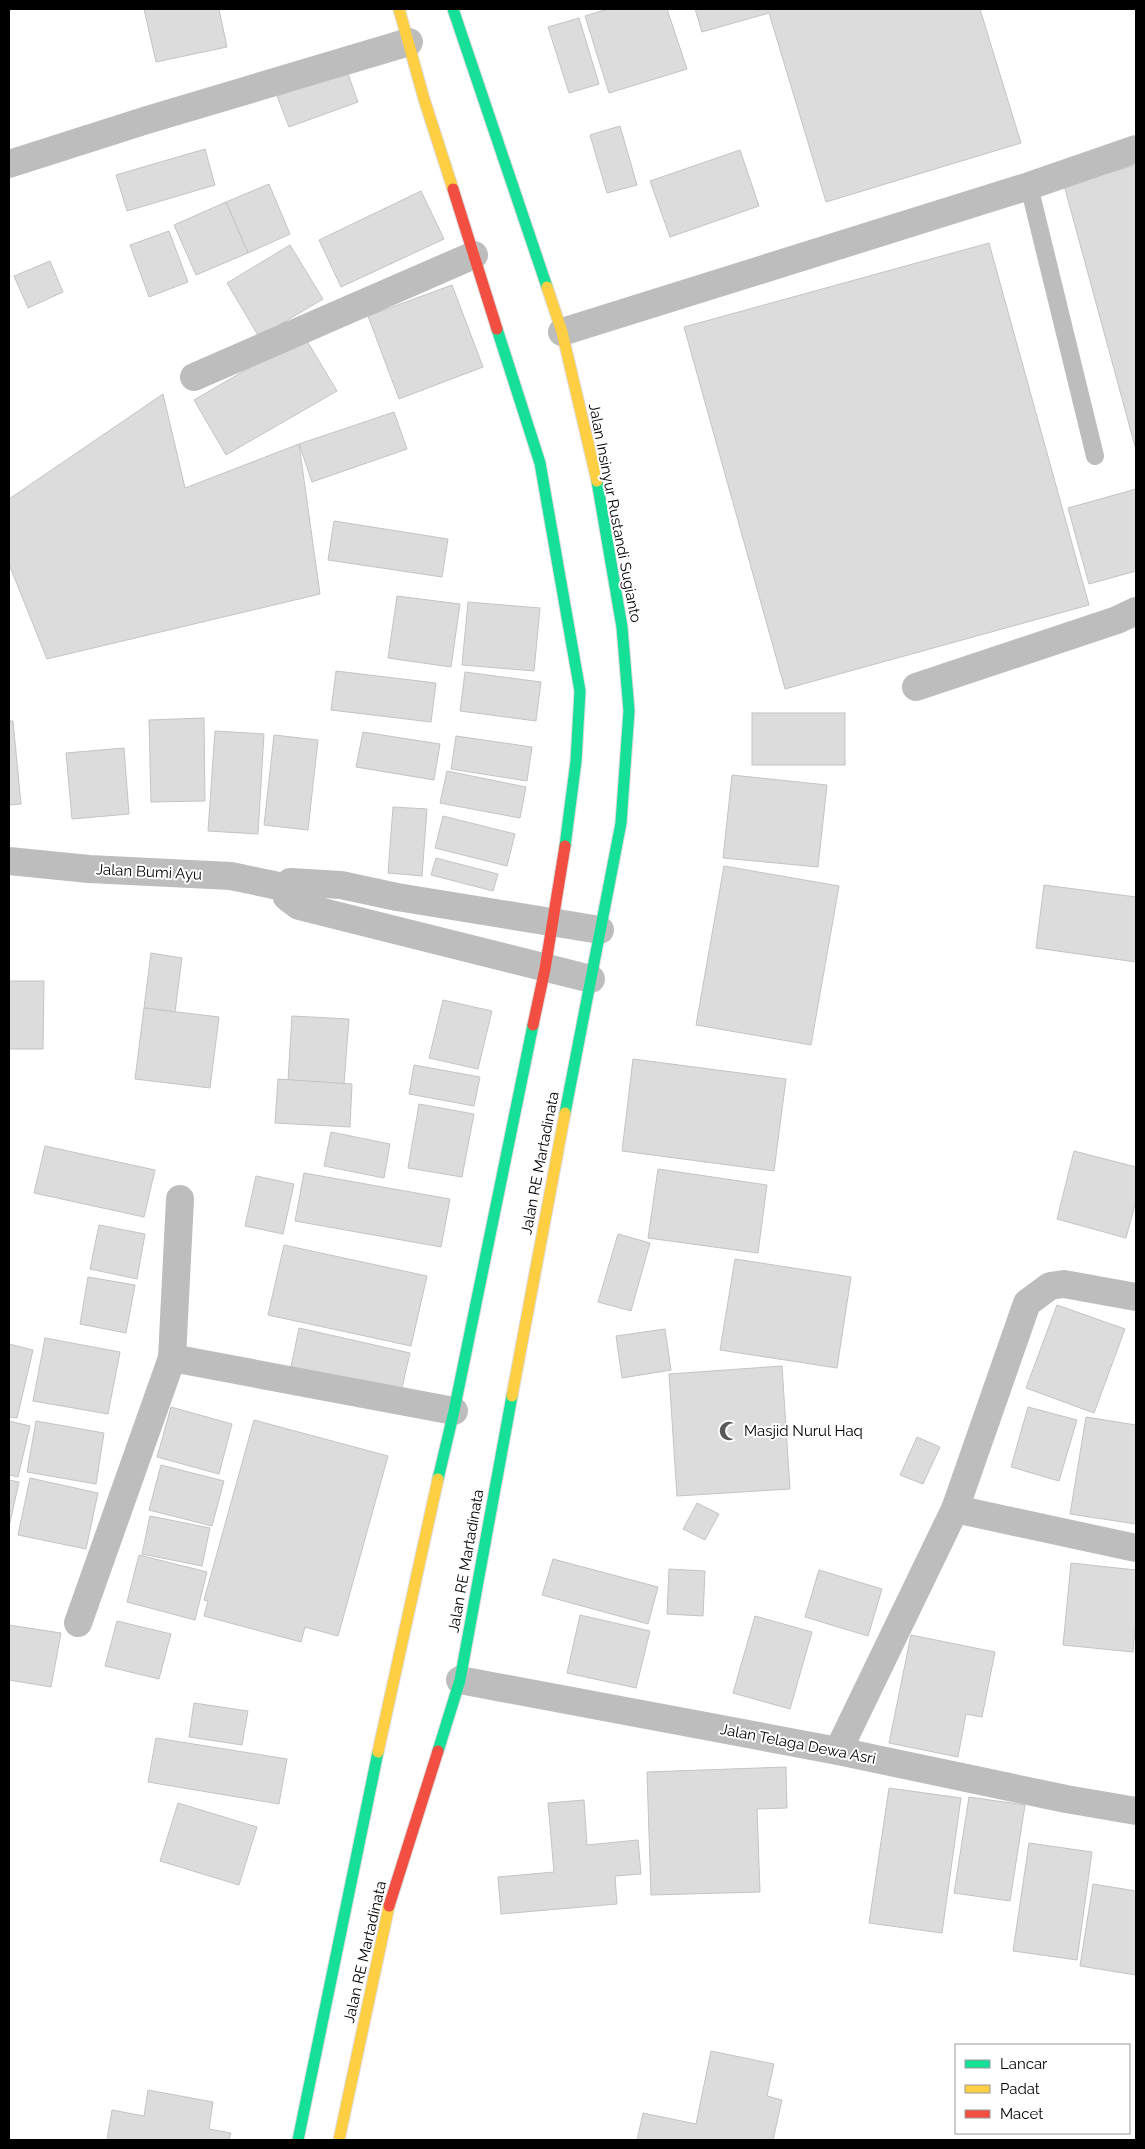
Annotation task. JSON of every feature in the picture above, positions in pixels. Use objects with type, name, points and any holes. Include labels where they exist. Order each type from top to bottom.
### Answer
[{"type":"highway","points":[[298,2140],[358,1844],[454,1411],[545,969],[564,855],[580,728],[580,691],[540,463],[424,99],[399,9]]},
{"type":"highway","name":"Jalan Insinyur Rustandi Sugianto","points":[[453,9],[562,332],[593,458],[622,627],[629,711],[621,823],[591,979]]},
{"type":"highway","name":"Jalan RE Martadinata","points":[[339,2140],[392,1894],[460,1680],[591,979]]},
{"type":"street","points":[[9,164],[147,120],[409,42]]},
{"type":"street","points":[[562,332],[1029,186],[1136,149]]},
{"type":"street","points":[[194,377],[474,255]]},
{"type":"street","points":[[916,687],[1108,623],[1136,611]]},
{"type":"street","name":"Jalan Bumi Ayu","points":[[9,861],[89,869],[231,876],[289,885],[340,885],[552,924],[600,930]]},
{"type":"street","points":[[289,885],[287,897],[299,906],[591,979]]},
{"type":"street","points":[[78,1623],[172,1358],[180,1199]]},
{"type":"street","points":[[838,1751],[955,1509],[1027,1303],[1050,1286],[1064,1284],[1136,1297]]},
{"type":"street","points":[[172,1358],[454,1411]]},
{"type":"street","points":[[955,1509],[1136,1548]]},
{"type":"street","name":"Jalan Telaga Dewa Asri","points":[[460,1680],[838,1751],[1066,1799],[1136,1811]]},
{"type":"lane","points":[[1029,186],[1096,456]]},
{"type":"building","points":[[144,9],[219,9],[227,47],[156,62]]},
{"type":"building","points":[[608,9],[667,9],[687,69],[609,93],[585,16]]},
{"type":"building","points":[[695,9],[980,9],[1021,143],[826,202],[769,13],[702,32]]},
{"type":"building","points":[[579,18],[599,84],[569,93],[548,27]]},
{"type":"building","points":[[347,71],[358,102],[289,127],[277,96]]},
{"type":"building","points":[[620,126],[637,185],[607,193],[590,135]]},
{"type":"building","points":[[205,149],[215,185],[127,211],[116,175]]},
{"type":"building","points":[[740,150],[759,206],[670,237],[650,181]]},
{"type":"building","points":[[1136,165],[1136,450],[1064,185]]},
{"type":"building","points":[[269,184],[290,234],[248,253],[226,202]]},
{"type":"building","points":[[421,191],[444,239],[341,287],[319,240]]},
{"type":"building","points":[[226,202],[248,253],[196,275],[174,225]]},
{"type":"building","points":[[169,231],[188,282],[149,297],[130,245]]},
{"type":"building","points":[[989,243],[1089,605],[785,689],[684,327]]},
{"type":"building","points":[[290,245],[323,299],[259,337],[227,283]]},
{"type":"building","points":[[50,261],[63,292],[28,308],[14,276]]},
{"type":"building","points":[[452,285],[483,367],[399,399],[368,316]]},
{"type":"building","points":[[304,336],[337,391],[226,455],[194,400]]},
{"type":"building","points":[[163,394],[185,488],[299,444],[320,594],[47,659],[9,564],[9,499]]},
{"type":"building","points":[[394,412],[407,449],[312,482],[299,444]]},
{"type":"building","points":[[1136,489],[1136,571],[1089,584],[1068,508]]},
{"type":"building","points":[[334,521],[448,539],[442,577],[328,560]]},
{"type":"building","points":[[397,596],[460,604],[451,667],[388,658]]},
{"type":"building","points":[[468,602],[540,608],[534,671],[462,665]]},
{"type":"building","points":[[336,671],[436,683],[431,722],[331,710]]},
{"type":"building","points":[[465,672],[541,682],[536,721],[460,711]]},
{"type":"building","points":[[752,713],[845,713],[845,765],[752,765]]},
{"type":"building","points":[[204,718],[205,801],[151,802],[149,720]]},
{"type":"building","points":[[9,721],[13,721],[21,804],[9,805]]},
{"type":"building","points":[[215,731],[264,734],[258,834],[208,831]]},
{"type":"building","points":[[363,732],[440,744],[434,780],[356,767]]},
{"type":"building","points":[[274,735],[318,740],[308,830],[264,825]]},
{"type":"building","points":[[456,736],[532,747],[527,781],[451,769]]},
{"type":"building","points":[[124,748],[129,814],[72,819],[66,753]]},
{"type":"building","points":[[447,771],[526,787],[520,818],[440,803]]},
{"type":"building","points":[[732,775],[827,785],[818,867],[723,858]]},
{"type":"building","points":[[393,807],[427,809],[422,876],[388,873]]},
{"type":"building","points":[[443,816],[515,834],[507,866],[435,848]]},
{"type":"building","points":[[436,858],[498,874],[493,891],[431,875]]},
{"type":"building","points":[[724,866],[839,886],[811,1045],[696,1025]]},
{"type":"building","points":[[1044,885],[1136,897],[1136,962],[1036,948]]},
{"type":"building","points":[[151,953],[182,958],[175,1012],[144,1008]]},
{"type":"building","points":[[9,981],[44,981],[43,1049],[9,1049]]},
{"type":"building","points":[[443,1000],[492,1011],[478,1069],[429,1058]]},
{"type":"building","points":[[144,1008],[219,1017],[210,1088],[135,1079]]},
{"type":"building","points":[[292,1016],[349,1019],[344,1084],[288,1080]]},
{"type":"building","points":[[633,1059],[786,1079],[774,1171],[622,1151]]},
{"type":"building","points":[[414,1065],[480,1077],[474,1106],[409,1094]]},
{"type":"building","points":[[278,1079],[352,1084],[350,1127],[275,1123]]},
{"type":"building","points":[[419,1104],[474,1114],[462,1177],[408,1168]]},
{"type":"building","points":[[331,1132],[390,1144],[384,1178],[324,1166]]},
{"type":"building","points":[[45,1146],[155,1170],[144,1217],[34,1193]]},
{"type":"building","points":[[1074,1151],[1136,1167],[1136,1201],[1126,1238],[1057,1219]]},
{"type":"building","points":[[658,1169],[767,1185],[758,1253],[648,1238]]},
{"type":"building","points":[[304,1173],[450,1199],[441,1247],[295,1221]]},
{"type":"building","points":[[256,1176],[294,1184],[283,1234],[245,1226]]},
{"type":"building","points":[[99,1225],[145,1234],[137,1279],[90,1269]]},
{"type":"building","points":[[618,1234],[650,1243],[631,1311],[598,1302]]},
{"type":"building","points":[[284,1245],[427,1276],[411,1346],[268,1315]]},
{"type":"building","points":[[735,1259],[851,1277],[837,1368],[720,1350]]},
{"type":"building","points":[[88,1277],[135,1285],[126,1333],[80,1324]]},
{"type":"building","points":[[1057,1305],[1125,1329],[1094,1413],[1026,1388]]},
{"type":"building","points":[[299,1328],[410,1353],[401,1392],[291,1367]]},
{"type":"building","points":[[665,1329],[671,1370],[622,1378],[616,1336]]},
{"type":"building","points":[[45,1338],[120,1352],[108,1414],[33,1401]]},
{"type":"building","points":[[9,1344],[33,1350],[17,1418],[9,1417]]},
{"type":"building","name":"Masjid Nurul Haq","points":[[782,1366],[790,1489],[677,1496],[669,1374]]},
{"type":"building","points":[[171,1407],[232,1424],[219,1474],[157,1457]]},
{"type":"building","points":[[1028,1407],[1077,1420],[1059,1481],[1011,1467]]},
{"type":"building","points":[[1086,1417],[1136,1425],[1136,1524],[1070,1514]]},
{"type":"building","points":[[254,1420],[388,1456],[338,1636],[305,1627],[301,1642],[204,1616],[208,1601],[204,1600]]},
{"type":"building","points":[[9,1421],[30,1426],[18,1477],[9,1475]]},
{"type":"building","points":[[36,1421],[104,1433],[96,1484],[27,1472]]},
{"type":"building","points":[[917,1437],[940,1447],[923,1484],[900,1475]]},
{"type":"building","points":[[161,1465],[224,1481],[212,1526],[149,1510]]},
{"type":"building","points":[[30,1478],[98,1493],[86,1549],[18,1535]]},
{"type":"building","points":[[9,1480],[19,1482],[9,1527]]},
{"type":"building","points":[[697,1503],[719,1514],[705,1540],[683,1529]]},
{"type":"building","points":[[150,1516],[210,1528],[202,1566],[142,1554]]},
{"type":"building","points":[[139,1555],[207,1572],[195,1620],[127,1602]]},
{"type":"building","points":[[553,1559],[658,1587],[648,1624],[542,1595]]},
{"type":"building","points":[[1071,1563],[1136,1570],[1136,1618],[1133,1652],[1063,1645]]},
{"type":"building","points":[[669,1569],[705,1571],[703,1616],[667,1614]]},
{"type":"building","points":[[819,1570],[882,1589],[868,1636],[805,1617]]},
{"type":"building","points":[[580,1615],[650,1631],[636,1688],[567,1673]]},
{"type":"building","points":[[755,1616],[812,1632],[790,1709],[733,1693]]},
{"type":"building","points":[[117,1621],[171,1634],[159,1679],[105,1666]]},
{"type":"building","points":[[9,1625],[61,1633],[51,1687],[9,1680]]},
{"type":"building","points":[[911,1635],[995,1652],[982,1717],[966,1714],[958,1757],[889,1743]]},
{"type":"building","points":[[194,1703],[248,1711],[242,1745],[189,1737]]},
{"type":"building","points":[[156,1738],[287,1759],[279,1804],[148,1782]]},
{"type":"building","points":[[786,1767],[787,1808],[757,1809],[760,1892],[651,1895],[647,1772]]},
{"type":"building","points":[[889,1788],[961,1798],[942,1933],[869,1923]]},
{"type":"building","points":[[969,1797],[1025,1805],[1010,1901],[954,1893]]},
{"type":"building","points":[[584,1800],[587,1845],[638,1840],[641,1874],[615,1876],[617,1904],[501,1914],[498,1877],[554,1872],[548,1803]]},
{"type":"building","points":[[178,1803],[257,1827],[239,1885],[160,1861]]},
{"type":"building","points":[[1029,1843],[1092,1852],[1077,1960],[1013,1951]]},
{"type":"building","points":[[1093,1884],[1136,1891],[1136,1975],[1080,1966]]},
{"type":"building","points":[[711,2051],[774,2064],[767,2096],[782,2100],[773,2140],[637,2140],[643,2113],[696,2124]]},
{"type":"building","points":[[148,2090],[213,2102],[209,2129],[231,2133],[229,2140],[107,2140],[112,2110],[144,2116]]},
{"type":"traffic: fast","points":[[453,9],[547,287]]},
{"type":"traffic: fast","points":[[497,329],[540,463],[580,691],[576,761],[565,846]]},
{"type":"traffic: fast","points":[[565,1113],[621,823],[629,711],[622,627],[597,481]]},
{"type":"traffic: fast","points":[[438,1479],[454,1411],[533,1025]]},
{"type":"traffic: fast","points":[[438,1751],[460,1680],[512,1396]]},
{"type":"traffic: fast","points":[[298,2140],[378,1752]]},
{"type":"traffic: slow","points":[[399,9],[424,99],[453,189]]},
{"type":"traffic: slow","points":[[547,287],[562,332],[597,481]]},
{"type":"traffic: slow","points":[[512,1396],[565,1113]]},
{"type":"traffic: slow","points":[[378,1752],[438,1479]]},
{"type":"traffic: slow","points":[[339,2140],[389,1906]]},
{"type":"traffic: jam","points":[[453,189],[497,329]]},
{"type":"traffic: jam","points":[[533,1025],[545,969],[565,846]]},
{"type":"traffic: jam","points":[[389,1906],[438,1751]]},
{"type":"place","name":"Masjid Nurul Haq","points":[[729,1431]]}]
